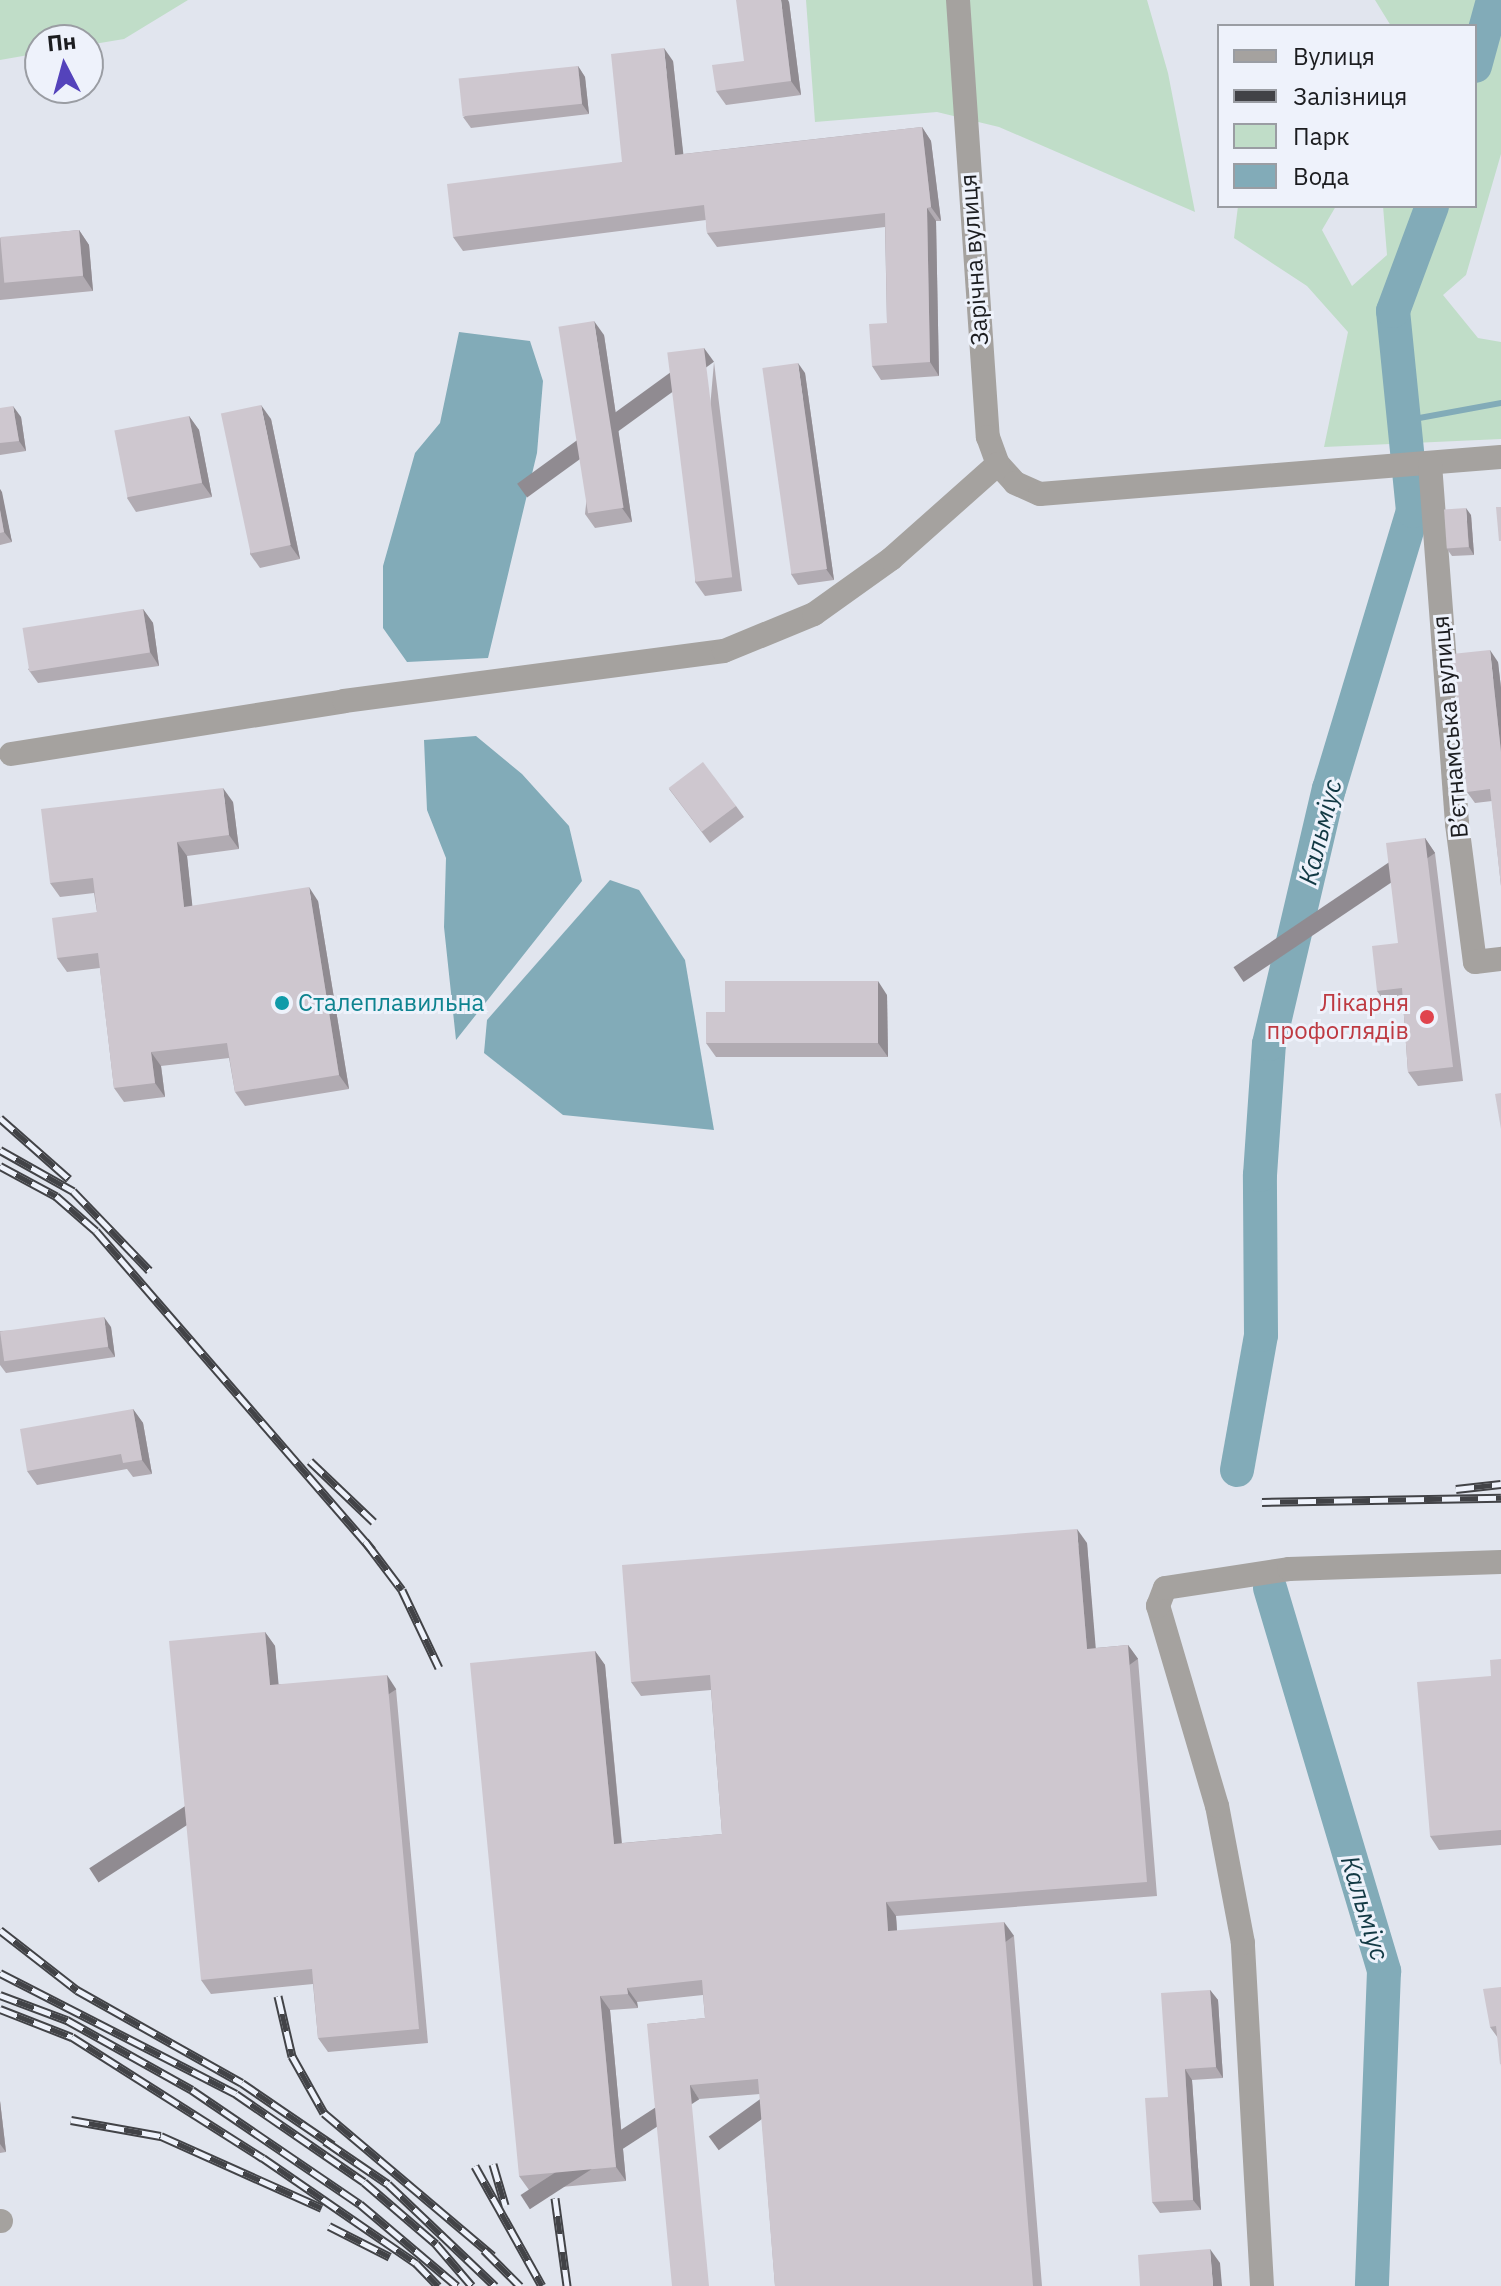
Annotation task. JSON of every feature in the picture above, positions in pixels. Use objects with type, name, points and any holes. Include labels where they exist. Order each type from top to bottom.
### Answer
[{"type":"street","name":"Зарічна вулиця","points":[[958,0],[983,395],[988,437],[998,464]]},
{"type":"street","points":[[11,754],[344,701],[724,651],[814,614],[891,559],[998,464],[1015,483],[1040,494],[1501,457]]},
{"type":"street","name":"В’єтнамська вулиця","points":[[1430,464],[1457,824],[1475,962],[1501,959]]},
{"type":"street","points":[[1262,2286],[1243,1943],[1217,1806],[1158,1606],[1165,1588],[1289,1569],[1501,1562]]},
{"type":"green space","points":[[0,0],[188,0],[124,39],[104,42],[104,24],[24,24],[24,56],[0,60]]},
{"type":"green space","points":[[806,0],[1147,0],[1168,73],[1195,212],[999,127],[937,112],[815,122]]},
{"type":"green space","points":[[1375,0],[1501,0],[1501,154],[1466,275],[1443,295],[1478,338],[1501,342],[1501,439],[1324,447],[1348,332],[1307,286],[1234,238],[1238,208],[1335,208],[1322,230],[1352,286],[1387,255],[1383,208],[1477,208],[1477,24],[1390,24]]},
{"type":"water","points":[[459,332],[530,341],[543,381],[537,453],[488,658],[407,662],[383,628],[383,566],[415,453],[440,423]]},
{"type":"water","points":[[476,736],[522,774],[569,826],[582,881],[456,1040],[444,927],[446,858],[427,810],[424,740]]},
{"type":"water","points":[[610,880],[639,890],[685,960],[714,1130],[563,1115],[484,1053],[487,1020]]},
{"type":"building","points":[[736,0],[781,0],[791,81],[716,91],[712,65],[744,61]]},
{"type":"building","points":[[664,48],[675,155],[922,127],[931,207],[927,208],[930,362],[872,366],[869,324],[887,323],[885,213],[707,233],[704,205],[453,237],[447,184],[622,162],[611,54]]},
{"type":"building","points":[[578,66],[582,104],[463,116],[459,79]]},
{"type":"building","points":[[79,230],[83,276],[4,283],[0,237]]},
{"type":"building","points":[[594,321],[624,508],[588,513],[558,327]]},
{"type":"building","points":[[704,348],[732,577],[695,582],[667,353]]},
{"type":"building","points":[[798,363],[827,569],[791,574],[762,368]]},
{"type":"building","points":[[261,405],[291,545],[251,553],[221,414]]},
{"type":"building","points":[[13,406],[19,441],[0,443],[0,408]]},
{"type":"building","points":[[189,416],[202,483],[127,497],[114,431]]},
{"type":"building","points":[[1496,507],[1501,507],[1501,541],[1499,541]]},
{"type":"building","points":[[1466,508],[1469,547],[1447,548],[1444,510]]},
{"type":"building","points":[[0,510],[4,532],[0,533]]},
{"type":"building","points":[[143,609],[150,652],[29,672],[23,628]]},
{"type":"building","points":[[1490,650],[1501,752],[1501,886],[1490,789],[1467,792],[1452,654]]},
{"type":"building","points":[[703,762],[736,806],[702,832],[669,788]]},
{"type":"building","points":[[223,788],[229,835],[177,842],[184,907],[309,887],[339,1075],[235,1092],[227,1043],[151,1052],[155,1083],[114,1088],[98,953],[57,958],[52,918],[97,912],[93,878],[50,883],[41,809]]},
{"type":"building","points":[[1425,838],[1453,1067],[1408,1072],[1402,988],[1377,991],[1372,946],[1398,943],[1386,843]]},
{"type":"building","points":[[725,981],[878,981],[878,1043],[706,1043],[706,1012],[725,1012]]},
{"type":"building","points":[[1501,1093],[1501,1129],[1495,1094]]},
{"type":"building","points":[[104,1317],[108,1347],[4,1361],[0,1332]]},
{"type":"building","points":[[133,1409],[142,1460],[123,1463],[121,1454],[27,1471],[20,1429]]},
{"type":"building","points":[[1077,1529],[1087,1649],[1128,1645],[1147,1882],[886,1902],[888,1931],[1004,1922],[1033,2286],[775,2286],[758,2079],[690,2085],[709,2286],[672,2286],[647,2024],[705,2018],[702,1980],[627,1988],[628,1994],[600,1996],[616,2167],[519,2176],[470,1663],[595,1651],[614,1844],[722,1834],[710,1675],[631,1682],[622,1565]]},
{"type":"building","points":[[265,1632],[270,1685],[387,1675],[419,2029],[318,2038],[312,1969],[201,1980],[169,1641]]},
{"type":"building","points":[[1501,1659],[1501,1830],[1430,1836],[1417,1682],[1491,1676],[1490,1660]]},
{"type":"building","points":[[1501,1987],[1500,2064],[1496,2026],[1490,2027],[1483,1989]]},
{"type":"building","points":[[1210,1990],[1216,2067],[1185,2069],[1193,2200],[1152,2202],[1145,2098],[1168,2097],[1161,1993]]},
{"type":"building","points":[[1210,2249],[1213,2286],[1140,2286],[1138,2255]]},
{"type":"waterway","name":"Кальміус","points":[[1477,59],[1493,0]]},
{"type":"waterway","name":"Кальміус","points":[[1237,1470],[1261,1335],[1260,1175],[1269,1044],[1329,789],[1413,511],[1393,311],[1431,208]]},
{"type":"waterway","points":[[1403,421],[1501,403]]},
{"type":"waterway","name":"Кальміус","points":[[1270,1588],[1384,1971],[1372,2286]]},
{"type":"railway","points":[[0,1118],[69,1179]]},
{"type":"railway","points":[[0,1150],[73,1191],[149,1270]]},
{"type":"railway","points":[[0,1166],[56,1196],[96,1231],[372,1550]]},
{"type":"railway","points":[[310,1461],[374,1522]]},
{"type":"railway","points":[[1456,1489],[1501,1484]]},
{"type":"railway","points":[[1262,1502],[1501,1498]]},
{"type":"railway","points":[[365,1541],[402,1590],[439,1668]]},
{"type":"railway","points":[[0,1930],[77,1990],[242,2083],[333,2145]]},
{"type":"railway","points":[[0,1973],[236,2094],[364,2182],[436,2244],[472,2286]]},
{"type":"railway","points":[[0,1995],[67,2020],[192,2090],[360,2204],[457,2286]]},
{"type":"railway","points":[[278,1996],[292,2056],[324,2113],[493,2256]]},
{"type":"railway","points":[[0,2009],[72,2037],[263,2158],[416,2263],[438,2286]]},
{"type":"railway","points":[[71,2120],[161,2136],[322,2208]]},
{"type":"railway","points":[[325,2141],[388,2184],[495,2286]]},
{"type":"railway","points":[[493,2164],[505,2205]]},
{"type":"railway","points":[[475,2166],[542,2286]]},
{"type":"railway","points":[[555,2198],[567,2286]]},
{"type":"railway","points":[[329,2226],[390,2257]]},
{"type":"railway","points":[[484,2250],[520,2286]]},
{"type":"place","name":"Сталеплавильна","points":[[282,1003]]},
{"type":"place","name":"Лікарня профоглядів","points":[[1427,1017]]}]
